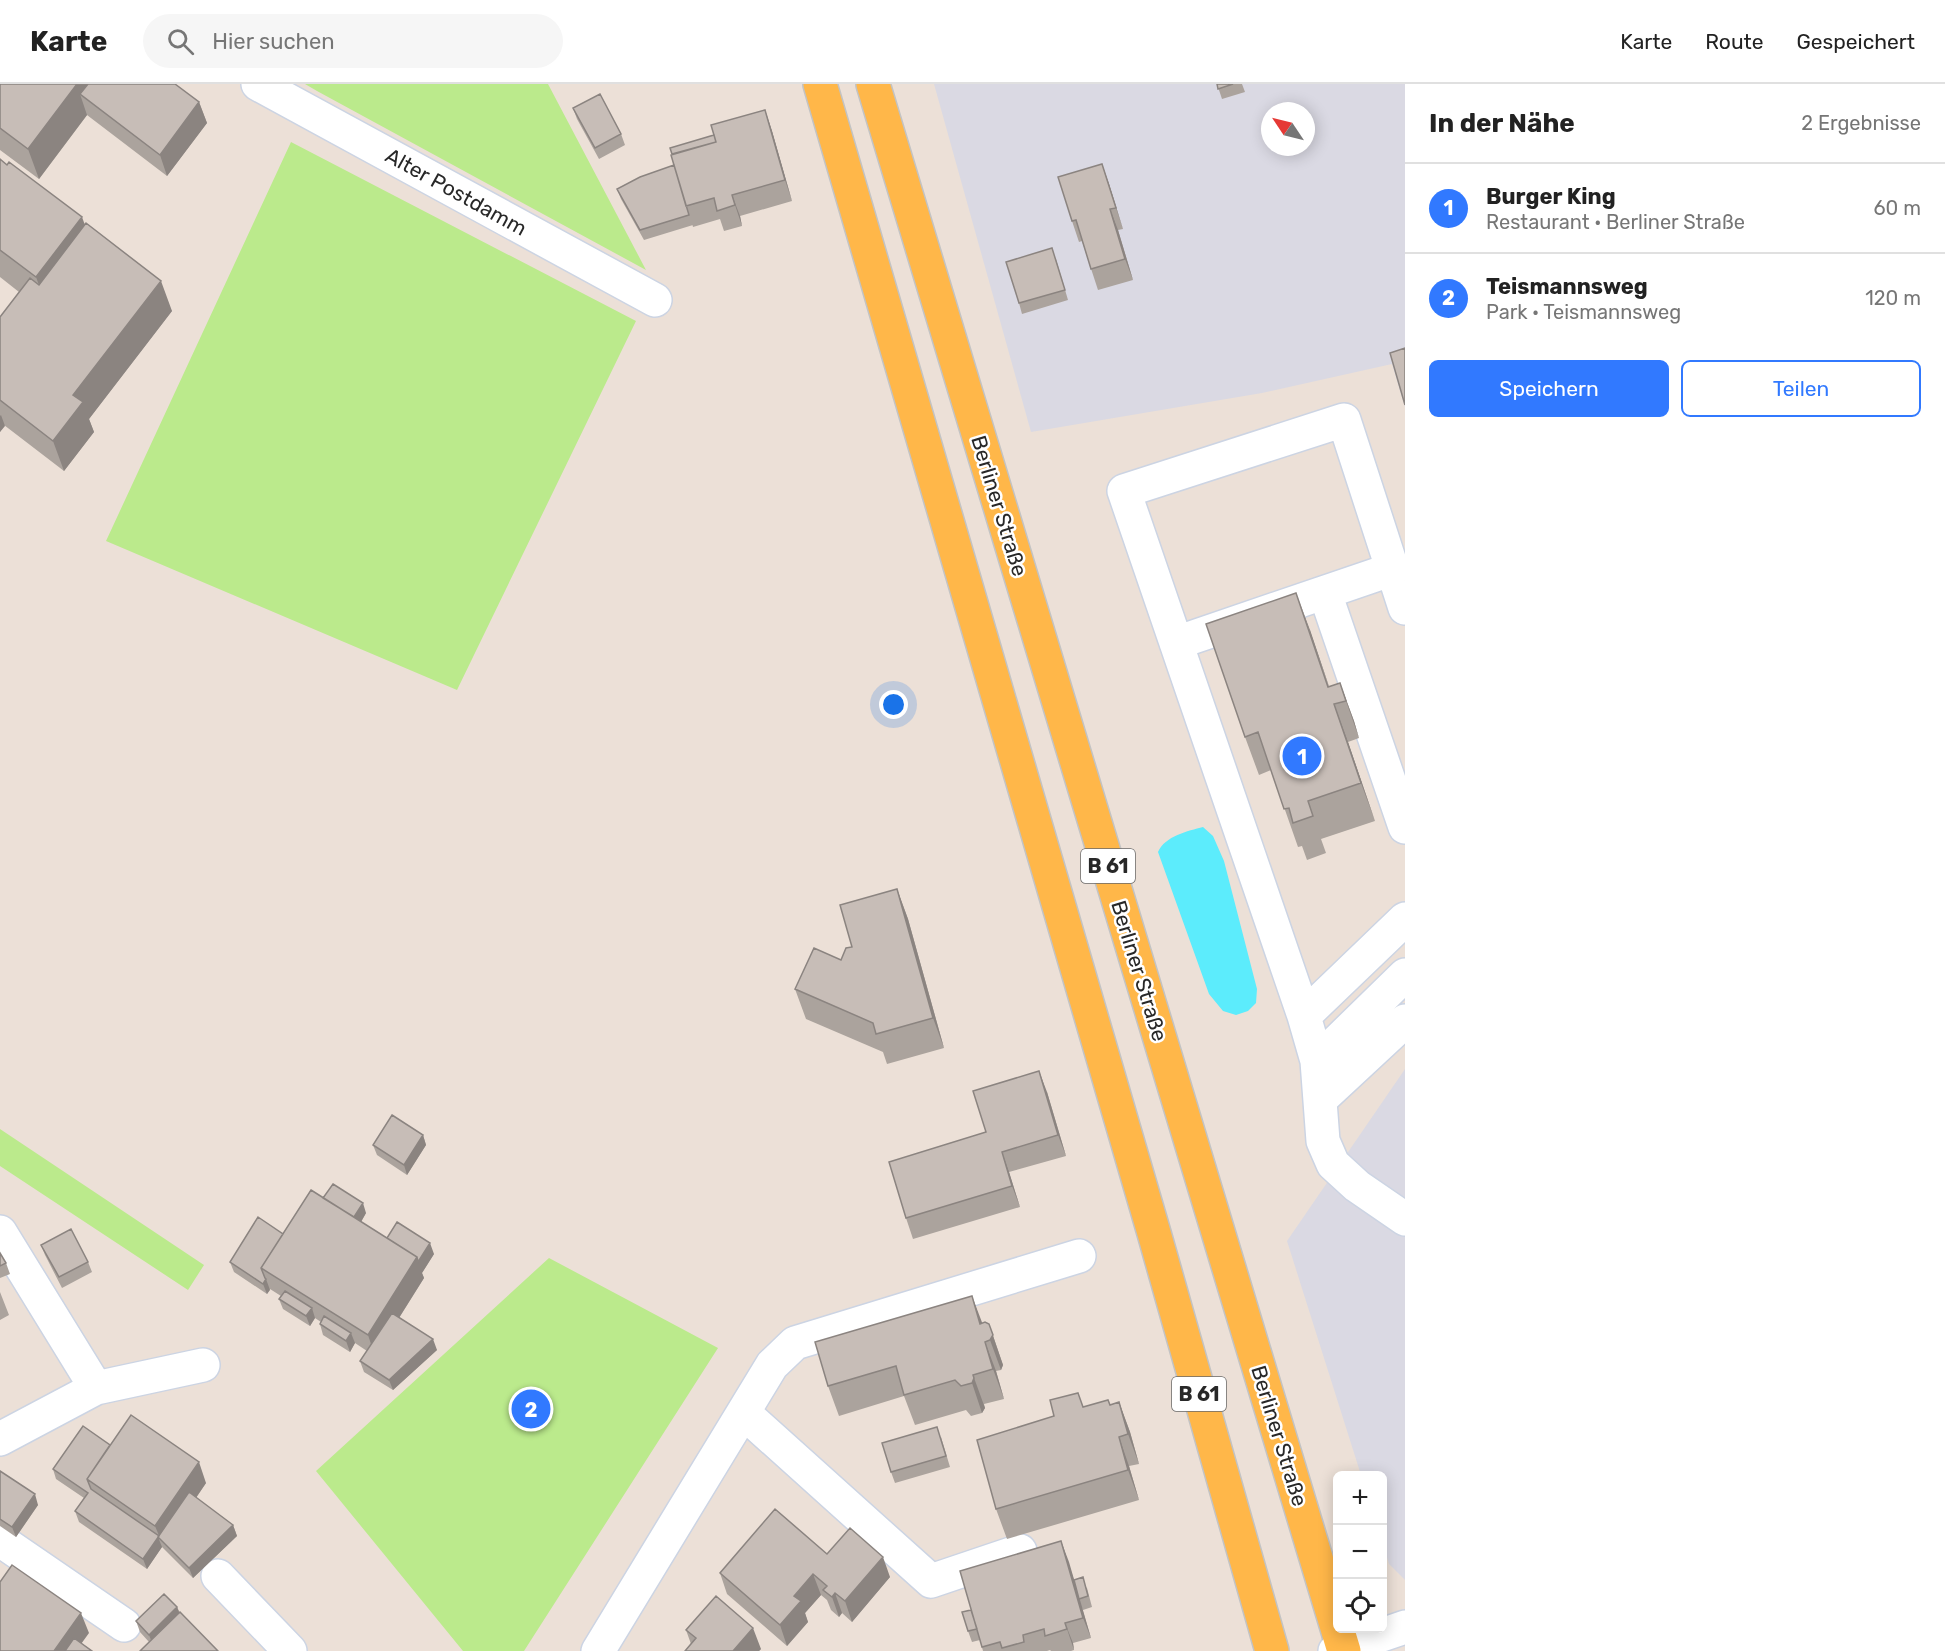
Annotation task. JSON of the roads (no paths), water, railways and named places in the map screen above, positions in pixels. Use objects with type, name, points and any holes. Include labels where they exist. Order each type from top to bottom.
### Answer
[{"type":"main road","name":"B 61","points":[[820,84],[1154,1233],[1272,1651]]},
{"type":"main road","name":"Berliner Straße","points":[[873,84],[1341,1650]]},
{"type":"street","name":"Alter Postdamm","points":[[258,84],[655,300]]},
{"type":"street","points":[[1405,608],[1344,420],[1124,491],[1304,1016],[1317,1061],[1323,1141],[1332,1164],[1357,1186],[1405,1219]]},
{"type":"street","points":[[1176,643],[1393,569]]},
{"type":"street","points":[[1325,593],[1402,813]]},
{"type":"street","points":[[1304,1016],[1405,919]]},
{"type":"street","points":[[1317,1061],[1405,975]]},
{"type":"street","points":[[1321,1100],[1405,1021]]},
{"type":"street","points":[[0,1232],[96,1388]]},
{"type":"street","points":[[598,1651],[772,1365],[795,1343],[1078,1256]]},
{"type":"street","points":[[0,1439],[96,1388],[203,1365]]},
{"type":"street","points":[[744,1413],[931,1581],[1020,1551]]},
{"type":"street","points":[[0,1540],[124,1625]]},
{"type":"street","points":[[218,1576],[290,1651]]},
{"type":"street","points":[[1341,1650],[1405,1627]]},
{"type":"water","points":[[1203,827],[1213,836],[1224,861],[1257,989],[1256,1003],[1248,1011],[1236,1015],[1223,1011],[1209,994],[1158,852],[1161,846],[1171,838]]},
{"type":"place","name":"Burger King","points":[[1302,756]]},
{"type":"place","name":"Teismannsweg","points":[[531,1409]]}]
